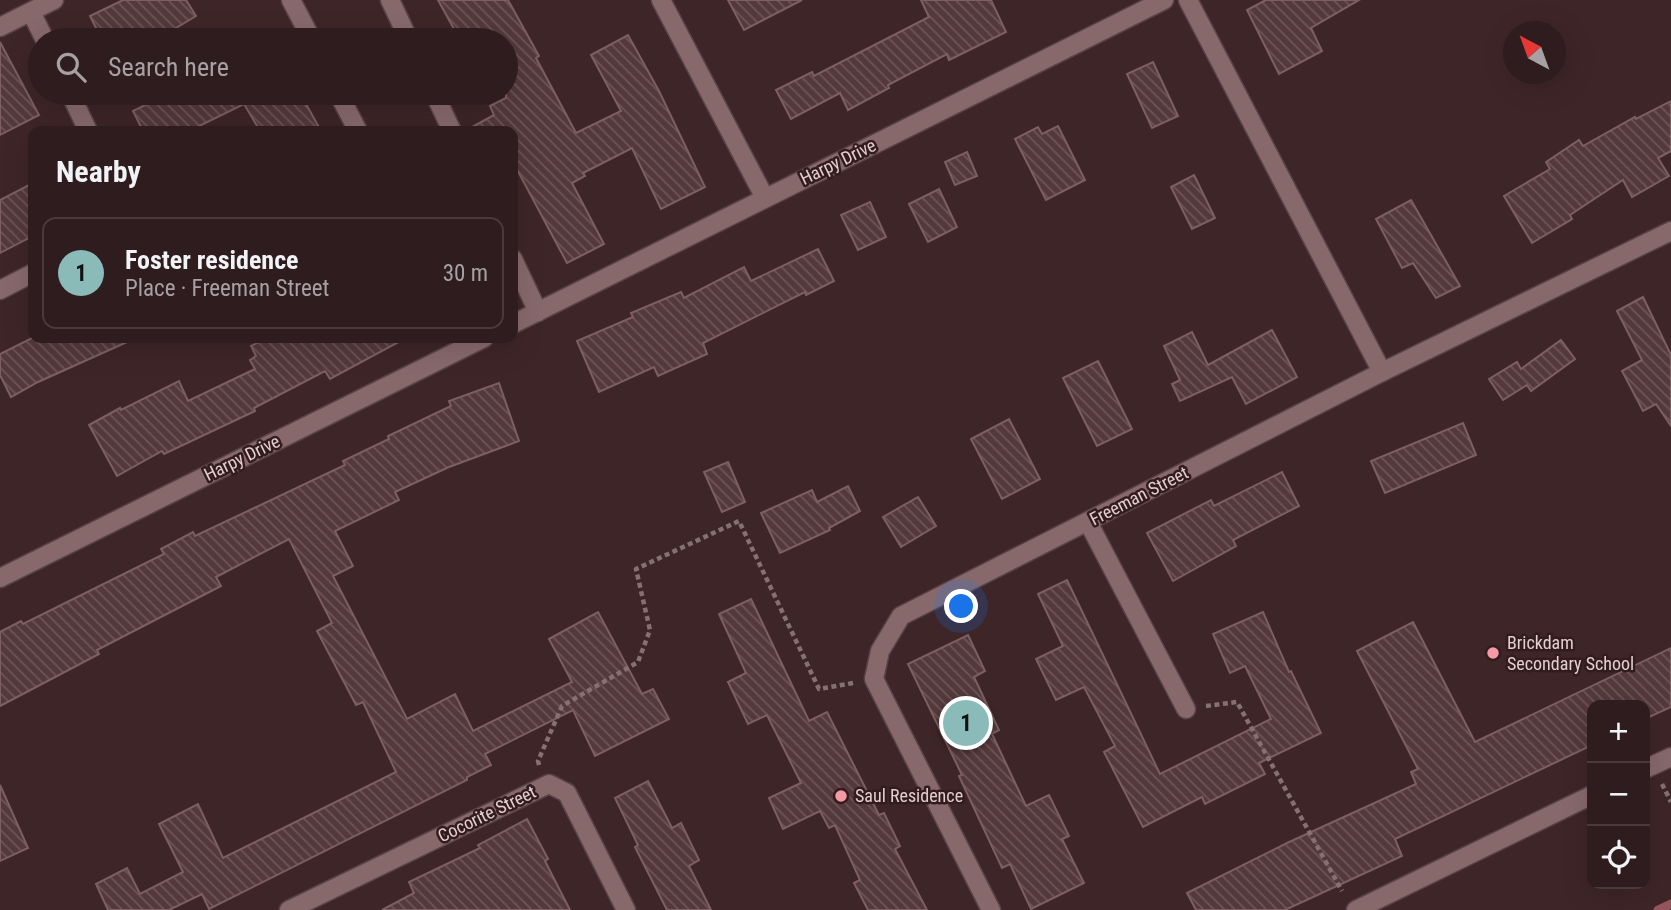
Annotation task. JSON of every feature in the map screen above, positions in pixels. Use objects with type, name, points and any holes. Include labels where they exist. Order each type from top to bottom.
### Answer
[{"type":"street","points":[[0,27],[54,0]]},
{"type":"street","points":[[291,0],[306,28]]},
{"type":"street","points":[[390,0],[403,28]]},
{"type":"street","points":[[661,0],[765,198]]},
{"type":"street","name":"Harpy Drive","points":[[518,322],[1164,0]]},
{"type":"street","points":[[1188,0],[1382,372]]},
{"type":"street","points":[[32,12],[39,28]]},
{"type":"street","points":[[76,105],[86,126]]},
{"type":"street","points":[[344,105],[355,126]]},
{"type":"street","points":[[440,105],[450,126]]},
{"type":"street","name":"Freeman Street","points":[[874,679],[880,651],[901,616],[1382,372],[1671,232]]},
{"type":"street","points":[[518,270],[538,312]]},
{"type":"street","points":[[0,290],[28,276]]},
{"type":"street","name":"Harpy Drive","points":[[0,578],[463,343]]},
{"type":"street","points":[[1088,522],[1186,709]]},
{"type":"street","points":[[874,679],[991,910]]},
{"type":"street","points":[[1650,767],[1671,757]]},
{"type":"street","name":"Cocorite Street","points":[[289,910],[549,784],[567,793],[626,910]]},
{"type":"street","points":[[1351,904],[1587,797]]},
{"type":"path","points":[[549,784],[538,761],[562,706],[638,662],[650,630],[636,569],[739,521],[819,689],[874,679]]},
{"type":"path","points":[[1186,709],[1237,702],[1351,904]]},
{"type":"building","points":[[123,0],[186,0],[196,16],[176,28],[96,28],[90,16]]},
{"type":"building","points":[[438,0],[508,0],[539,56],[536,58],[576,133],[621,111],[591,55],[628,35],[659,91],[705,187],[661,209],[632,148],[583,173],[585,176],[572,183],[604,244],[567,263],[518,171],[518,126],[474,126],[494,115],[490,106],[492,105],[518,105],[518,28],[453,28]]},
{"type":"building","points":[[728,0],[802,0],[744,30]]},
{"type":"building","points":[[921,0],[991,0],[1006,32],[949,60],[947,54],[848,110],[840,93],[791,119],[776,90],[812,72],[814,76],[929,17]]},
{"type":"building","points":[[1266,0],[1359,0],[1311,28],[1322,51],[1279,74],[1247,10]]},
{"type":"building","points":[[0,42],[28,94],[28,105],[34,105],[39,115],[0,135]]},
{"type":"building","points":[[1153,62],[1178,116],[1152,128],[1127,74]]},
{"type":"building","points":[[1671,101],[1671,151],[1658,158],[1669,176],[1632,197],[1623,180],[1570,215],[1572,219],[1532,243],[1504,196],[1550,169],[1546,162],[1579,140],[1583,146],[1635,117],[1636,119]]},
{"type":"building","points":[[145,105],[242,105],[199,126],[140,126],[133,111]]},
{"type":"building","points":[[245,105],[307,105],[318,126],[257,126]]},
{"type":"building","points":[[1058,126],[1085,180],[1046,200],[1015,139],[1038,127],[1042,134]]},
{"type":"building","points":[[967,152],[977,176],[955,185],[945,162]]},
{"type":"building","points":[[1194,175],[1215,218],[1192,229],[1171,187]]},
{"type":"building","points":[[28,186],[28,239],[0,253],[0,200]]},
{"type":"building","points":[[939,189],[957,227],[928,242],[909,204]]},
{"type":"building","points":[[1411,200],[1460,286],[1436,298],[1413,263],[1402,268],[1376,219]]},
{"type":"building","points":[[870,202],[886,237],[858,250],[841,215]]},
{"type":"building","points":[[818,249],[834,281],[806,295],[805,292],[703,343],[707,354],[658,376],[654,367],[599,392],[577,341],[633,317],[631,313],[681,292],[684,298],[744,267],[751,281]]},
{"type":"building","points":[[1643,297],[1671,355],[1671,426],[1656,404],[1643,411],[1622,371],[1642,360],[1617,311]]},
{"type":"building","points":[[1272,330],[1297,377],[1246,404],[1232,377],[1180,401],[1172,384],[1180,380],[1164,346],[1192,332],[1208,365]]},
{"type":"building","points":[[28,340],[28,343],[125,343],[11,397],[0,375],[0,354]]},
{"type":"building","points":[[1561,340],[1575,359],[1531,391],[1527,385],[1503,400],[1489,379],[1517,362],[1521,369]]},
{"type":"building","points":[[257,343],[397,343],[330,379],[325,371],[254,408],[255,411],[164,454],[162,451],[117,476],[89,425],[179,381],[188,401],[255,369],[250,360],[256,356],[251,346]]},
{"type":"building","points":[[1098,361],[1132,429],[1097,446],[1063,378]]},
{"type":"building","points":[[499,383],[519,441],[449,467],[395,492],[399,500],[335,531],[353,566],[333,576],[407,719],[455,694],[473,731],[572,682],[549,639],[598,612],[642,694],[653,689],[669,719],[595,756],[573,710],[485,754],[491,765],[467,777],[467,780],[209,909],[202,894],[169,910],[108,910],[96,884],[127,868],[140,894],[183,872],[159,824],[198,804],[223,858],[396,772],[363,702],[356,705],[317,631],[332,623],[289,539],[216,577],[221,586],[97,650],[99,654],[0,706],[0,632],[21,621],[23,624],[164,554],[161,549],[193,532],[195,536],[345,465],[343,461],[451,406],[449,401]]},
{"type":"building","points":[[1009,419],[1040,479],[1002,499],[971,439]]},
{"type":"building","points":[[1463,423],[1476,455],[1385,493],[1371,461]]},
{"type":"building","points":[[728,462],[745,502],[722,512],[704,472]]},
{"type":"building","points":[[1282,472],[1299,506],[1233,540],[1236,546],[1173,581],[1147,533],[1211,500],[1214,506]]},
{"type":"building","points":[[848,486],[860,511],[829,528],[830,530],[780,553],[761,513],[812,490],[817,502]]},
{"type":"building","points":[[918,497],[936,526],[901,547],[883,517]]},
{"type":"building","points":[[1067,580],[1160,774],[1271,719],[1245,666],[1230,673],[1213,634],[1263,612],[1289,672],[1291,671],[1321,733],[1259,763],[1265,774],[1205,804],[1202,797],[1143,827],[1104,752],[1115,746],[1084,687],[1056,700],[1036,659],[1063,646],[1038,594]]},
{"type":"building","points":[[751,599],[809,721],[827,712],[879,815],[884,813],[900,846],[895,849],[927,910],[868,910],[854,883],[860,880],[835,825],[829,828],[820,811],[783,829],[769,798],[801,783],[767,715],[748,724],[728,682],[746,673],[719,614]]},
{"type":"building","points":[[1413,622],[1475,742],[1671,648],[1671,707],[1650,717],[1650,700],[1587,700],[1587,747],[1395,839],[1402,856],[1285,910],[1196,910],[1187,893],[1287,843],[1416,784],[1411,772],[1418,769],[1357,651]]},
{"type":"building","points":[[968,635],[985,671],[974,677],[999,730],[992,734],[1026,806],[1049,795],[1069,836],[1062,839],[1084,883],[1031,909],[1010,864],[1002,868],[959,776],[962,775],[908,664]]},
{"type":"building","points":[[648,781],[672,828],[681,823],[699,860],[689,866],[711,910],[667,910],[635,847],[638,845],[615,798]]},
{"type":"building","points":[[0,785],[28,848],[0,861]]},
{"type":"building","points":[[527,819],[570,910],[382,910],[414,893],[409,882],[480,848],[478,845]]},
{"type":"waterway","points":[[1658,910],[1671,904]]},
{"type":"place","name":"Brickdam Secondary School","points":[[1493,653]]},
{"type":"place","name":"Foster residence","points":[[966,723]]},
{"type":"place","name":"Saul Residence","points":[[841,796]]}]
